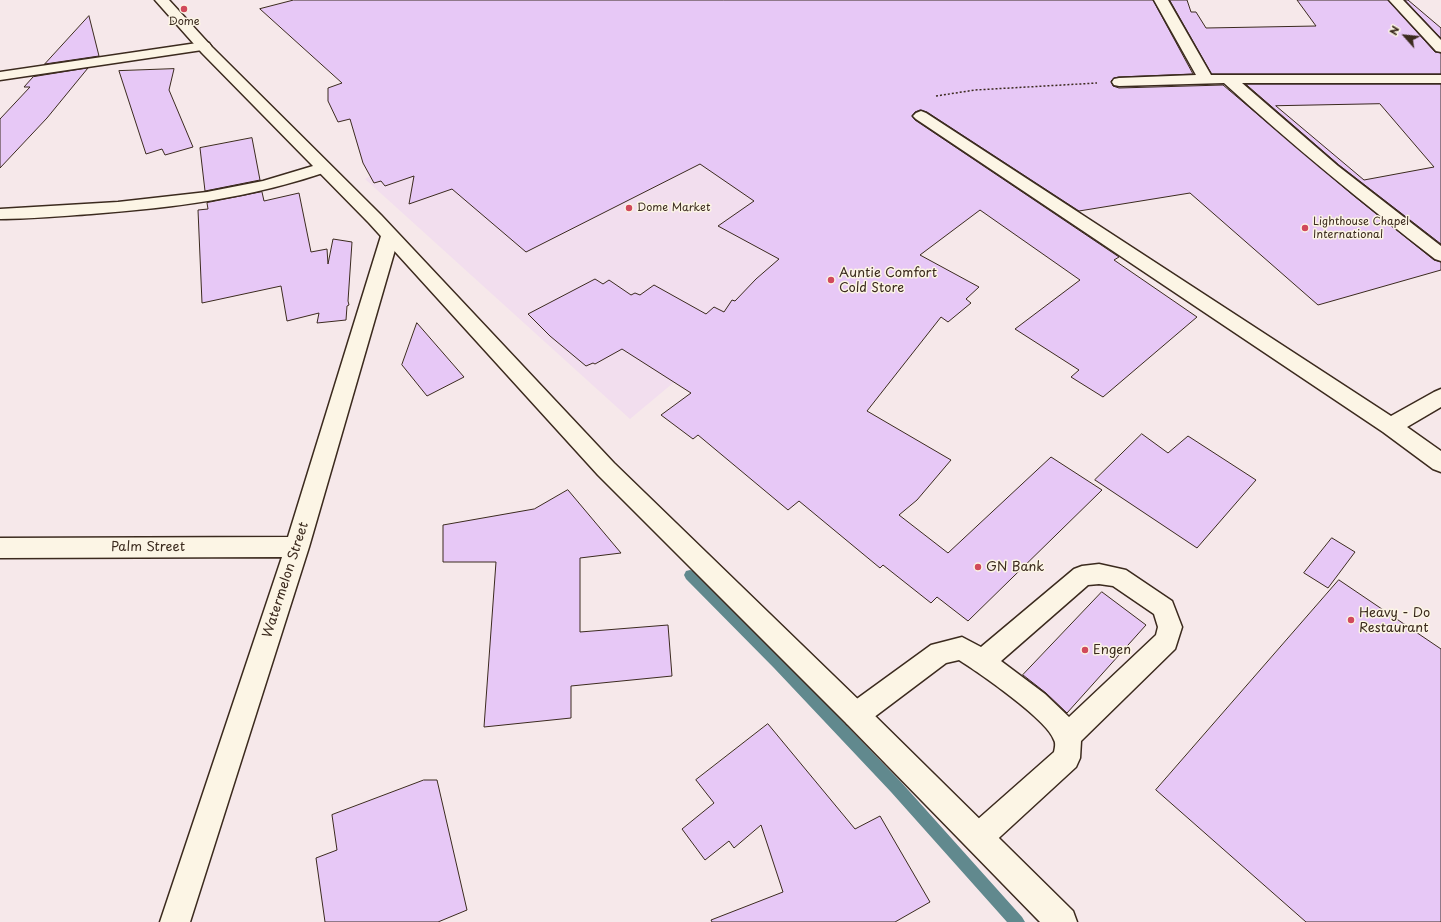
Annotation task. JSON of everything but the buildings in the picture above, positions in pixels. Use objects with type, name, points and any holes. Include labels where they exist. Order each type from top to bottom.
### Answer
[{"type":"street","points":[[162,0],[204,46],[390,236],[606,469],[979,837],[1062,922]]},
{"type":"street","points":[[1161,0],[1206,79]]},
{"type":"street","points":[[1396,0],[1441,48]]},
{"type":"street","points":[[0,76],[204,46]]},
{"type":"street","points":[[1119,82],[1206,79],[1441,79]]},
{"type":"street","points":[[1228,79],[1276,122],[1395,220],[1441,255]]},
{"type":"street","points":[[921,116],[1391,426],[1441,463]]},
{"type":"street","points":[[0,214],[156,205],[250,189],[293,179],[323,168]]},
{"type":"street","name":"Watermelon Street","points":[[175,922],[297,547],[390,236]]},
{"type":"street","points":[[1391,426],[1441,398]]},
{"type":"street","name":"Palm Street","points":[[0,548],[297,547]]},
{"type":"lane","points":[[983,661],[1082,576],[1099,574],[1118,577],[1164,608],[1170,627],[1166,641],[1067,737]]},
{"type":"lane","points":[[856,715],[940,653],[962,648],[983,661],[1052,714],[1067,737],[1067,758],[979,837]]},
{"type":"path","points":[[921,116],[919,104],[924,99],[936,96],[975,90],[1119,82]]},
{"type":"shaded area","name":"Dome Market","points":[[1131,60],[1154,85],[1053,104],[1024,166],[966,161],[746,322],[630,419],[365,179],[414,149]]},
{"type":"waterway","points":[[690,575],[779,664],[896,787],[1017,922]]},
{"type":"place","name":"Dome","points":[[184,9]]},
{"type":"place","name":"Dome Market","points":[[629,208]]},
{"type":"place","name":"Lighthouse Chapel International","points":[[1305,228]]},
{"type":"place","name":"Auntie Comfort Cold Store","points":[[831,280]]},
{"type":"place","name":"GN Bank","points":[[978,567]]},
{"type":"place","name":"Heavy - Do Restaurant","points":[[1351,620]]},
{"type":"place","name":"Engen","points":[[1085,650]]}]
